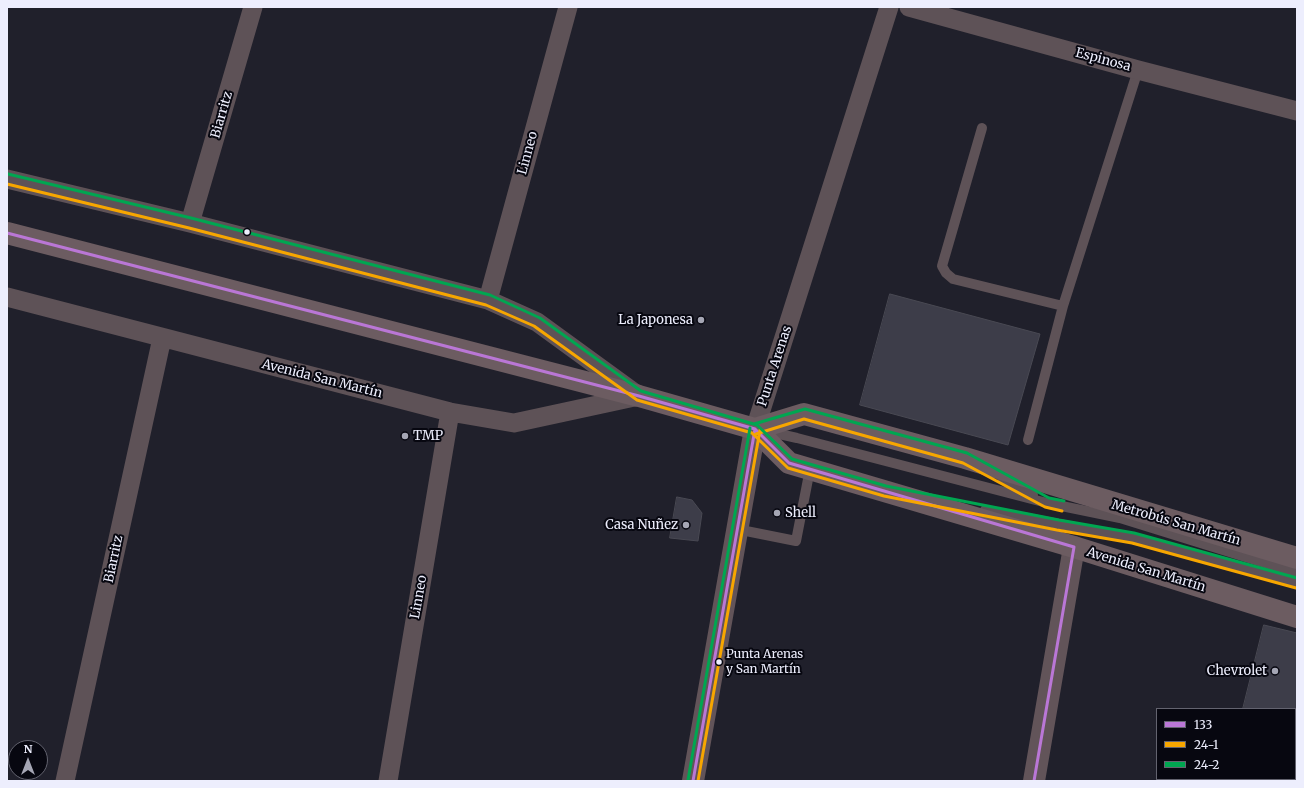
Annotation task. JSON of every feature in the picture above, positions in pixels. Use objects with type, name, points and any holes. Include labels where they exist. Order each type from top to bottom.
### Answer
[{"type":"main road","name":"Avenida San Martín","points":[[7,233],[639,396],[755,429],[788,463],[1074,548],[1297,617]]},
{"type":"main road","points":[[755,429],[804,414],[965,458],[1297,558]]},
{"type":"street","name":"Biarritz","points":[[190,223],[253,7]]},
{"type":"street","name":"Linneo","points":[[488,300],[568,7]]},
{"type":"street","name":"Punta Arenas","points":[[693,781],[720,630],[736,529],[755,429],[889,7]]},
{"type":"street","name":"Espinosa","points":[[909,7],[1138,70],[1297,111]]},
{"type":"street","name":"Avenida San Martín","points":[[7,179],[190,223],[488,300],[537,322],[639,396]]},
{"type":"street","name":"Avenida San Martín","points":[[7,296],[162,338],[450,412],[514,423],[639,396]]},
{"type":"street","name":"Biarritz","points":[[65,781],[162,338]]},
{"type":"street","name":"Linneo","points":[[388,781],[450,412]]},
{"type":"street","points":[[1034,781],[1074,548]]},
{"type":"lane","points":[[1028,440],[1063,306],[1138,70]]},
{"type":"lane","points":[[982,128],[942,266],[946,273],[953,279],[1063,306]]},
{"type":"lane","name":"Metrobús San Martín","points":[[755,429],[796,438],[1047,503],[1120,518],[1297,573]]},
{"type":"lane","name":"Metrobús San Martín","points":[[965,458],[1047,503]]},
{"type":"lane","points":[[736,529],[796,541],[810,470]]},
{"type":"lane","name":"Metrobús San Martín","points":[[885,491],[1133,538],[1297,583]]},
{"type":"building","points":[[890,294],[1040,334],[1008,445],[860,405]]},
{"type":"building","name":"Casa Nuñez","points":[[677,497],[692,500],[702,513],[698,541],[670,538]]},
{"type":"building","name":"Chevrolet","points":[[1264,625],[1297,633],[1296,755],[1296,708],[1243,708]]},
{"type":"building","points":[[1226,780],[1290,780],[1290,781]]},
{"type":"transit line","name":"24-2","points":[[8,174],[191,218],[490,295],[540,318],[641,391],[757,425],[792,459],[886,486],[1134,533],[1297,578]]},
{"type":"transit line","name":"24-1","points":[[7,184],[189,228],[486,305],[534,326],[637,400],[752,433],[788,468],[884,496],[1132,543],[1296,588]]},
{"type":"transit line","name":"133","points":[[7,233],[639,396],[755,429],[789,463],[1074,547],[1034,781]]},
{"type":"transit line","name":"24-2","points":[[754,424],[805,409],[967,453],[1049,498],[1064,501]]},
{"type":"transit line","name":"24-1","points":[[756,434],[804,419],[963,463],[1045,507],[1062,511]]},
{"type":"transit line","name":"24-2","points":[[688,780],[750,428]]},
{"type":"transit line","name":"133","points":[[693,781],[755,429]]},
{"type":"transit line","name":"24-1","points":[[698,781],[760,430]]},
{"type":"place","name":"La Japonesa","points":[[701,320]]},
{"type":"place","name":"TMP","points":[[405,436]]},
{"type":"place","name":"Shell","points":[[777,513]]},
{"type":"place","name":"Casa Nuñez","points":[[686,525]]},
{"type":"place","name":"Punta Arenas y San Martín","points":[[719,662]]},
{"type":"place","name":"Chevrolet","points":[[1275,671]]}]
